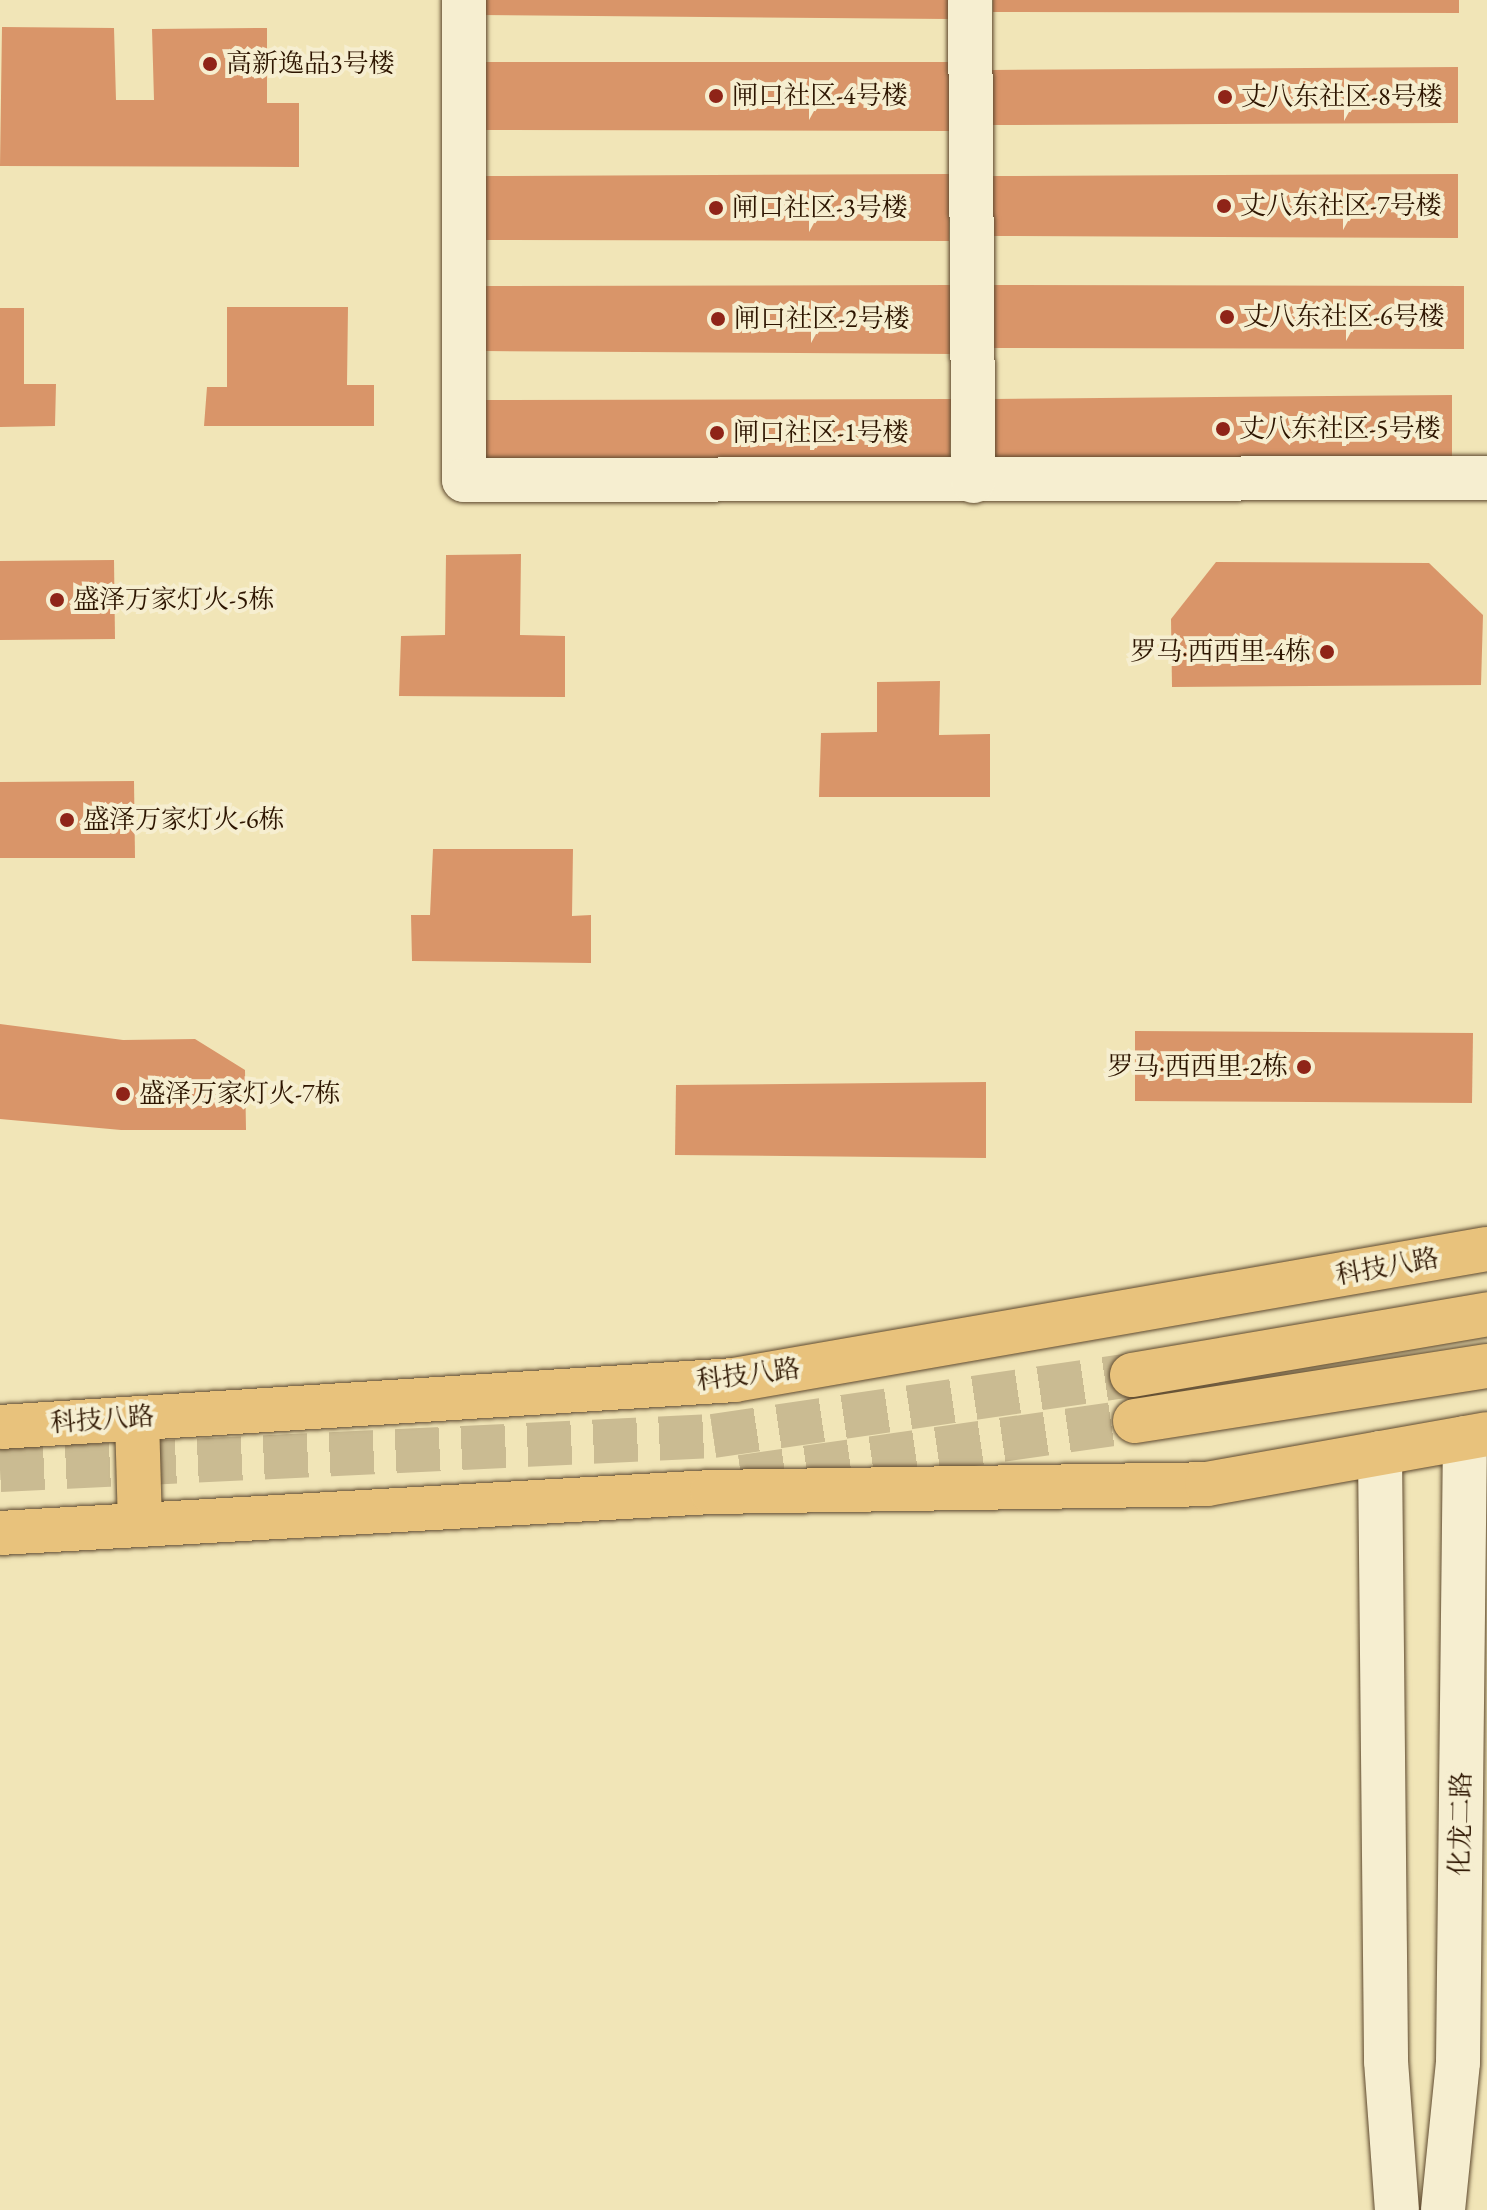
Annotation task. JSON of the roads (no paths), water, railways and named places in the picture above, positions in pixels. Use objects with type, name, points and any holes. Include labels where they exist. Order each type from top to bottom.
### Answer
[{"type":"main road","name":"科技八路","points":[[0,1427],[734,1380],[1487,1249]]},
{"type":"main road","points":[[1132,1375],[1487,1314]]},
{"type":"main road","points":[[1135,1421],[1487,1366]]},
{"type":"main road","points":[[137,1418],[140,1525]]},
{"type":"main road","points":[[0,1533],[712,1492],[1207,1484],[1476,1436]]},
{"type":"street","points":[[464,0],[464,480],[1487,478]]},
{"type":"street","points":[[970,0],[973,481]]},
{"type":"street","name":"化龙二路","points":[[1443,2210],[1458,2062],[1476,1436]]},
{"type":"street","points":[[1380,1453],[1386,2061],[1397,2210]]},
{"type":"tunnel","points":[[0,1470],[713,1436],[1132,1375]]},
{"type":"tunnel","points":[[741,1477],[1135,1421]]},
{"type":"place","name":"高新逸品3号楼","points":[[210,64]]},
{"type":"place","name":"闸口社区-4号楼","points":[[716,96]]},
{"type":"place","name":"丈八东社区-8号楼","points":[[1225,97]]},
{"type":"place","name":"丈八东社区-7号楼","points":[[1224,206]]},
{"type":"place","name":"闸口社区-3号楼","points":[[716,208]]},
{"type":"place","name":"丈八东社区-6号楼","points":[[1227,317]]},
{"type":"place","name":"闸口社区-2号楼","points":[[718,319]]},
{"type":"place","name":"丈八东社区-5号楼","points":[[1223,429]]},
{"type":"place","name":"闸口社区-1号楼","points":[[717,433]]},
{"type":"place","name":"盛泽万家灯火-5栋","points":[[57,600]]},
{"type":"place","name":"罗马·西西里-4栋","points":[[1327,652]]},
{"type":"place","name":"盛泽万家灯火-6栋","points":[[67,820]]},
{"type":"place","name":"罗马·西西里-2栋","points":[[1304,1067]]},
{"type":"place","name":"盛泽万家灯火-7栋","points":[[123,1094]]}]
